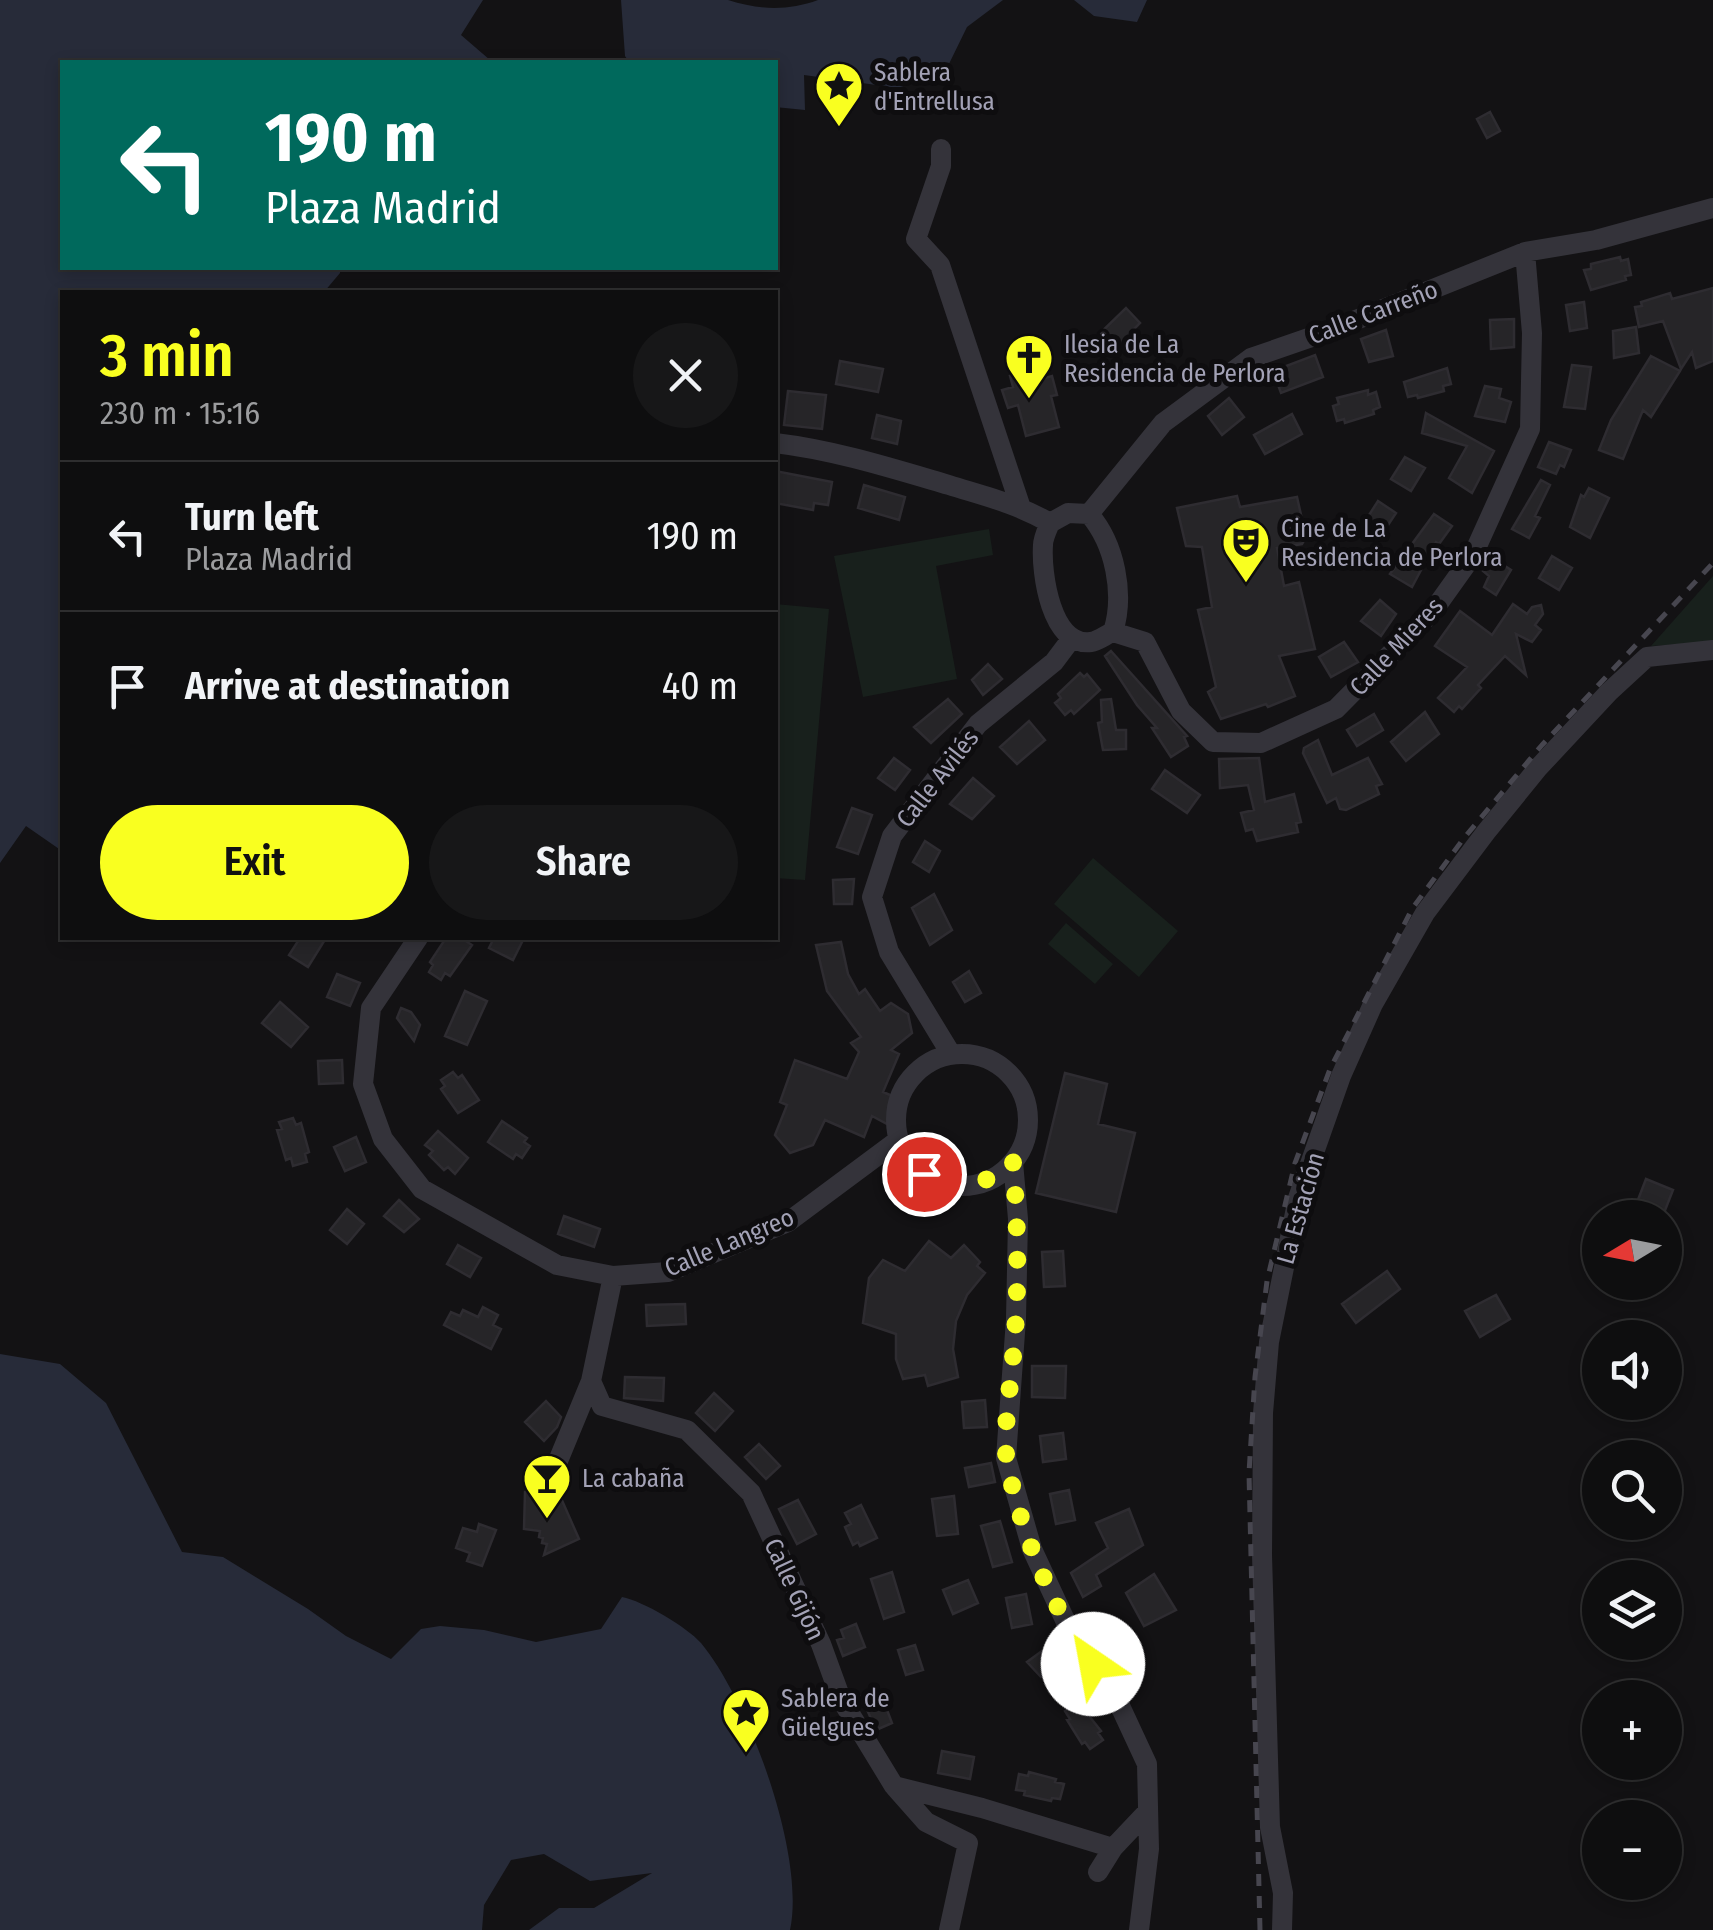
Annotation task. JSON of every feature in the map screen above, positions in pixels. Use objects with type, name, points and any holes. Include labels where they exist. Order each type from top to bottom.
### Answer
[{"type":"street","points":[[941,148],[942,166],[916,239],[940,265],[1020,506]]},
{"type":"street","name":"Calle Carreño","points":[[1089,514],[1162,423],[1252,358],[1525,252],[1596,240],[1713,208]]},
{"type":"street","name":"Calle Mieres","points":[[1113,632],[1146,642],[1181,710],[1213,742],[1261,743],[1336,708],[1434,611],[1472,555],[1530,429],[1532,333],[1525,252]]},
{"type":"street","points":[[778,443],[819,448],[1020,506],[1050,523]]},
{"type":"street","points":[[1068,513],[1089,514],[1104,531],[1120,610],[1113,632],[1091,642],[1072,638],[1057,622],[1045,581],[1043,542],[1050,523],[1068,513]]},
{"type":"street","name":"Calle Avilés","points":[[951,1054],[889,952],[872,898],[892,836],[978,724],[1054,662],[1072,638]]},
{"type":"street","name":"La Estación","points":[[1282,1930],[1283,1893],[1270,1827],[1262,1555],[1263,1412],[1269,1342],[1298,1198],[1341,1076],[1373,1004],[1425,913],[1486,832],[1538,768],[1647,657],[1713,650]]},
{"type":"street","name":"Calle Langreo","points":[[417,940],[372,1008],[364,1084],[383,1139],[422,1189],[557,1265],[613,1276],[668,1272],[788,1222],[898,1141]]},
{"type":"street","points":[[951,1054],[974,1054],[993,1060],[1021,1088],[1027,1106],[1024,1145],[998,1176],[980,1184],[961,1186],[924,1174],[898,1141],[900,1096],[912,1077],[930,1062],[951,1054]]},
{"type":"street","points":[[1013,1162],[1018,1219],[1006,1458],[1032,1548],[1072,1636],[1114,1693],[1147,1764],[1149,1849],[1139,1930]]},
{"type":"street","points":[[558,1461],[591,1382],[613,1276]]},
{"type":"street","name":"Calle Gijón","points":[[591,1382],[602,1406],[687,1430],[751,1493],[821,1644],[842,1699],[894,1786],[926,1822],[968,1844],[949,1930]]},
{"type":"street","points":[[894,1786],[1113,1848]]},
{"type":"street","points":[[1098,1872],[1113,1848],[1148,1812]]},
{"type":"shaded area","points":[[989,529],[993,555],[936,566],[957,679],[863,697],[834,556]]},
{"type":"shaded area","points":[[1713,576],[1713,642],[1651,646]]},
{"type":"shaded area","points":[[778,604],[829,609],[805,880],[778,878]]},
{"type":"shaded area","points":[[1093,858],[1178,931],[1139,977],[1054,904]]},
{"type":"shaded area","points":[[1066,923],[1113,964],[1095,984],[1048,944]]},
{"type":"water","points":[[0,0],[483,0],[461,35],[490,60],[60,60],[60,270],[340,273],[326,290],[60,290],[60,850],[26,826],[0,863]]},
{"type":"water","points":[[621,0],[728,0],[773,8],[818,0],[1003,0],[967,27],[946,70],[898,88],[804,75],[805,110],[778,107],[778,60],[628,60]]},
{"type":"water","points":[[1074,0],[1147,0],[1137,22],[1094,16]]},
{"type":"water","points":[[0,1354],[60,1364],[106,1403],[182,1552],[223,1557],[346,1636],[391,1659],[421,1629],[440,1626],[484,1630],[536,1642],[601,1629],[622,1597],[653,1609],[686,1630],[701,1643],[719,1669],[770,1780],[790,1862],[790,1930],[529,1930],[559,1908],[594,1908],[652,1873],[590,1881],[544,1854],[511,1860],[484,1905],[482,1930],[0,1930]]},
{"type":"building","points":[[1490,112],[1500,131],[1487,138],[1477,119]]},
{"type":"building","points":[[1620,257],[1621,261],[1628,259],[1631,275],[1591,290],[1584,270],[1591,269],[1591,264]]},
{"type":"building","points":[[1713,288],[1713,361],[1696,368],[1692,352],[1681,369],[1663,321],[1639,327],[1635,307],[1670,293],[1672,299]]},
{"type":"building","points":[[1584,302],[1587,328],[1570,331],[1566,305]]},
{"type":"building","points":[[1126,308],[1140,323],[1132,331],[1136,335],[1120,351],[1116,347],[1108,354],[1094,339]]},
{"type":"building","points":[[1514,319],[1514,347],[1491,349],[1490,320]]},
{"type":"building","points":[[1636,327],[1639,353],[1614,358],[1613,331]]},
{"type":"building","points":[[1386,330],[1393,356],[1369,362],[1361,339]]},
{"type":"building","points":[[1315,355],[1323,377],[1281,393],[1273,371]]},
{"type":"building","points":[[1651,356],[1680,371],[1651,417],[1643,410],[1623,459],[1599,450],[1611,420]]},
{"type":"building","points":[[840,361],[883,369],[878,392],[836,384]]},
{"type":"building","points":[[1572,365],[1591,367],[1585,409],[1564,407]]},
{"type":"building","name":"Ilesia de La Residencia de Perlora","points":[[1043,367],[1045,378],[1052,376],[1057,395],[1051,396],[1059,427],[1026,436],[1018,405],[1008,408],[1002,390],[1013,387],[1010,376]]},
{"type":"building","points":[[1447,368],[1451,384],[1443,386],[1444,391],[1408,397],[1404,382]]},
{"type":"building","points":[[1485,386],[1501,389],[1499,398],[1511,402],[1505,422],[1475,416]]},
{"type":"building","points":[[1368,390],[1368,395],[1376,392],[1380,407],[1373,410],[1374,414],[1345,423],[1344,419],[1337,421],[1333,406],[1339,404],[1337,398]]},
{"type":"building","points":[[788,391],[826,395],[822,429],[784,425]]},
{"type":"building","points":[[1229,398],[1244,417],[1222,435],[1208,416]]},
{"type":"building","points":[[1426,413],[1494,451],[1472,493],[1449,478],[1467,446],[1422,433]]},
{"type":"building","points":[[1292,414],[1302,434],[1265,454],[1254,435]]},
{"type":"building","points":[[877,415],[901,421],[897,444],[872,438]]},
{"type":"building","points":[[1549,442],[1571,450],[1564,467],[1560,465],[1556,474],[1538,467]]},
{"type":"building","points":[[1405,457],[1425,468],[1411,491],[1391,479]]},
{"type":"building","points":[[778,472],[832,482],[828,505],[814,503],[813,510],[778,504]]},
{"type":"building","points":[[1541,480],[1550,485],[1529,538],[1512,529]]},
{"type":"building","points":[[864,485],[905,497],[899,520],[858,508]]},
{"type":"building","points":[[1589,488],[1609,498],[1590,538],[1570,527],[1581,495],[1584,497]]},
{"type":"building","name":"Cine de La Residencia de Perlora","points":[[1237,496],[1240,507],[1297,497],[1306,537],[1302,544],[1277,548],[1284,586],[1299,582],[1315,649],[1279,656],[1295,696],[1221,719],[1208,692],[1216,687],[1198,610],[1212,607],[1202,547],[1186,546],[1177,508]]},
{"type":"building","points":[[1378,501],[1396,513],[1380,537],[1362,526]]},
{"type":"building","points":[[1434,514],[1452,526],[1439,544],[1436,542],[1412,587],[1390,574]]},
{"type":"building","points":[[1552,556],[1572,568],[1559,590],[1539,578]]},
{"type":"building","points":[[1491,557],[1511,570],[1496,595],[1484,587],[1489,576],[1483,571]]},
{"type":"building","points":[[1380,600],[1396,614],[1381,636],[1361,621]]},
{"type":"building","points":[[1513,604],[1527,614],[1532,607],[1541,605],[1543,614],[1535,625],[1541,630],[1532,642],[1516,634],[1526,675],[1505,656],[1462,709],[1459,706],[1454,712],[1438,698],[1467,667],[1435,646],[1460,611],[1492,635]]},
{"type":"building","points":[[1344,642],[1358,662],[1331,677],[1319,657]]},
{"type":"building","points":[[1111,651],[1187,736],[1184,737],[1188,746],[1171,757],[1152,728],[1157,728],[1105,656]]},
{"type":"building","points":[[988,664],[1002,679],[983,695],[972,680]]},
{"type":"building","points":[[1080,673],[1084,677],[1087,674],[1100,690],[1074,714],[1071,710],[1065,715],[1055,703],[1061,698],[1058,694]]},
{"type":"building","points":[[948,699],[962,714],[931,743],[914,727]]},
{"type":"building","points":[[1111,699],[1116,730],[1126,730],[1126,749],[1103,750],[1098,723],[1102,722],[1101,700]]},
{"type":"building","points":[[1425,712],[1439,734],[1406,761],[1391,742]]},
{"type":"building","points":[[1374,714],[1383,730],[1357,746],[1347,730]]},
{"type":"building","points":[[1029,721],[1045,740],[1017,764],[1000,747]]},
{"type":"building","points":[[1318,740],[1332,775],[1368,758],[1382,784],[1376,786],[1379,794],[1346,810],[1340,809],[1336,798],[1327,803],[1303,753],[1304,748]]},
{"type":"building","points":[[894,758],[910,770],[895,790],[878,778]]},
{"type":"building","points":[[1259,758],[1265,802],[1294,794],[1301,822],[1296,823],[1298,832],[1257,841],[1253,829],[1246,831],[1241,813],[1254,810],[1248,785],[1220,788],[1219,759]]},
{"type":"building","points":[[1165,770],[1200,795],[1187,813],[1152,789]]},
{"type":"building","points":[[973,778],[994,796],[972,819],[950,804]]},
{"type":"building","points":[[852,808],[872,815],[858,854],[837,847]]},
{"type":"building","points":[[925,841],[940,851],[929,872],[913,862]]},
{"type":"building","points":[[854,879],[852,904],[834,904],[833,880]]},
{"type":"building","points":[[934,894],[952,930],[930,945],[912,908]]},
{"type":"building","points":[[299,940],[325,940],[308,967],[289,955]]},
{"type":"building","points":[[445,940],[464,940],[472,945],[450,976],[445,973],[441,980],[429,972],[433,965],[430,962]]},
{"type":"building","points":[[493,940],[523,940],[513,960],[489,948]]},
{"type":"building","points":[[841,942],[848,974],[859,994],[865,989],[880,1011],[891,1003],[908,1014],[912,1033],[891,1050],[899,1054],[883,1092],[897,1098],[887,1124],[872,1116],[864,1137],[825,1120],[813,1145],[790,1153],[775,1135],[787,1105],[780,1102],[795,1060],[847,1079],[859,1052],[851,1043],[861,1037],[827,991],[816,945]]},
{"type":"building","points":[[969,971],[981,993],[965,1002],[953,982]]},
{"type":"building","points":[[337,974],[360,983],[350,1006],[327,997]]},
{"type":"building","points":[[465,991],[487,1001],[467,1045],[445,1036]]},
{"type":"building","points":[[280,1002],[308,1027],[291,1047],[262,1023]]},
{"type":"building","points":[[401,1008],[411,1012],[420,1025],[414,1041],[397,1018]]},
{"type":"building","points":[[342,1060],[343,1083],[319,1084],[318,1061]]},
{"type":"building","points":[[453,1072],[458,1078],[462,1075],[479,1100],[458,1113],[441,1089],[445,1086],[441,1080]]},
{"type":"building","points":[[1065,1073],[1107,1084],[1098,1124],[1135,1133],[1116,1212],[1036,1193]]},
{"type":"building","points":[[293,1118],[296,1125],[301,1123],[309,1152],[305,1154],[307,1162],[293,1166],[291,1158],[286,1160],[277,1130],[282,1129],[279,1122]]},
{"type":"building","points":[[502,1121],[527,1138],[524,1142],[530,1146],[522,1158],[516,1154],[513,1159],[488,1142]]},
{"type":"building","points":[[438,1131],[468,1158],[455,1174],[448,1167],[444,1170],[425,1145]]},
{"type":"building","points":[[356,1137],[366,1162],[345,1171],[334,1147]]},
{"type":"building","points":[[1646,1179],[1673,1190],[1669,1200],[1638,1200]]},
{"type":"building","points":[[399,1200],[419,1219],[404,1232],[384,1216]]},
{"type":"building","points":[[347,1209],[364,1224],[347,1244],[330,1230]]},
{"type":"building","points":[[564,1216],[600,1229],[594,1247],[558,1234]]},
{"type":"building","points":[[929,1241],[951,1258],[964,1245],[985,1273],[967,1295],[956,1321],[953,1349],[958,1377],[928,1386],[925,1375],[903,1379],[896,1359],[896,1334],[863,1323],[869,1278],[883,1260],[905,1271]]},
{"type":"building","points":[[458,1245],[481,1258],[470,1277],[447,1264]]},
{"type":"building","points":[[1063,1251],[1065,1286],[1044,1287],[1042,1252]]},
{"type":"building","points":[[1387,1271],[1400,1289],[1356,1323],[1342,1304]]},
{"type":"building","points":[[1496,1295],[1510,1319],[1480,1337],[1465,1311]]},
{"type":"building","points":[[685,1304],[686,1324],[647,1326],[646,1305]]},
{"type":"building","points":[[483,1307],[498,1315],[493,1325],[501,1329],[491,1349],[444,1325],[451,1312],[460,1316],[463,1310],[478,1317]]},
{"type":"building","points":[[1032,1366],[1066,1366],[1065,1398],[1032,1397]]},
{"type":"building","points":[[625,1377],[664,1378],[663,1401],[624,1398]]},
{"type":"building","points":[[714,1393],[733,1411],[715,1431],[696,1413]]},
{"type":"building","points":[[985,1400],[987,1427],[964,1428],[962,1402]]},
{"type":"building","points":[[546,1401],[561,1417],[544,1441],[525,1422]]},
{"type":"building","points":[[1063,1433],[1066,1459],[1043,1462],[1040,1436]]},
{"type":"building","points":[[759,1444],[780,1466],[766,1479],[745,1457]]},
{"type":"building","points":[[991,1463],[995,1482],[969,1487],[965,1468]]},
{"type":"building","name":"La cabaña","points":[[536,1484],[557,1489],[579,1539],[544,1555],[547,1544],[542,1543],[540,1531],[524,1529],[525,1492]]},
{"type":"building","points":[[1069,1490],[1075,1520],[1056,1524],[1050,1494]]},
{"type":"building","points":[[954,1496],[958,1534],[937,1536],[932,1499]]},
{"type":"building","points":[[798,1500],[816,1534],[797,1544],[779,1509]]},
{"type":"building","points":[[861,1505],[877,1538],[860,1546],[858,1542],[853,1545],[845,1527],[851,1524],[845,1513]]},
{"type":"building","points":[[1129,1509],[1143,1545],[1096,1575],[1101,1586],[1083,1597],[1071,1573],[1108,1548],[1096,1523]]},
{"type":"building","points":[[1000,1521],[1012,1562],[993,1567],[981,1526]]},
{"type":"building","points":[[479,1524],[496,1530],[482,1566],[467,1561],[470,1553],[456,1548],[463,1528],[477,1532]]},
{"type":"building","points":[[892,1572],[904,1612],[884,1619],[871,1579]]},
{"type":"building","points":[[1154,1574],[1176,1610],[1144,1626],[1126,1593]]},
{"type":"building","points":[[968,1580],[978,1603],[953,1614],[943,1590]]},
{"type":"building","points":[[1026,1594],[1032,1624],[1012,1628],[1006,1598]]},
{"type":"building","points":[[856,1624],[865,1647],[843,1656],[837,1640],[844,1638],[841,1630]]},
{"type":"building","points":[[915,1645],[923,1670],[906,1675],[898,1650]]},
{"type":"building","points":[[1042,1651],[1045,1655],[1049,1653],[1058,1666],[1041,1677],[1027,1662]]},
{"type":"building","points":[[879,1689],[892,1723],[876,1730],[861,1696]]},
{"type":"building","points":[[1078,1702],[1101,1731],[1098,1733],[1103,1740],[1090,1749],[1085,1742],[1082,1744],[1067,1720],[1070,1719],[1065,1711]]},
{"type":"building","points":[[942,1751],[974,1757],[970,1779],[938,1773]]},
{"type":"building","points":[[1029,1772],[1064,1784],[1060,1799],[1051,1801],[1016,1790],[1019,1774],[1028,1776]]},
{"type":"railway","points":[[1260,1930],[1249,1473],[1267,1281],[1295,1163],[1330,1069],[1412,909],[1464,838],[1542,745],[1713,563]]},
{"type":"place","name":"Sablera d'Entrellusa","points":[[839,128]]},
{"type":"place","name":"Ilesia de La Residencia de Perlora","points":[[1029,400]]},
{"type":"place","name":"Cine de La Residencia de Perlora","points":[[1246,584]]},
{"type":"place","name":"La cabaña","points":[[547,1520]]},
{"type":"place","name":"Sablera de Güelgues","points":[[746,1754]]},
{"type":"route","points":[[924,1174],[961,1186],[980,1184],[998,1176],[1013,1162],[1018,1219],[1016,1319],[1006,1458],[1032,1548],[1072,1636],[1093,1664]]}]
